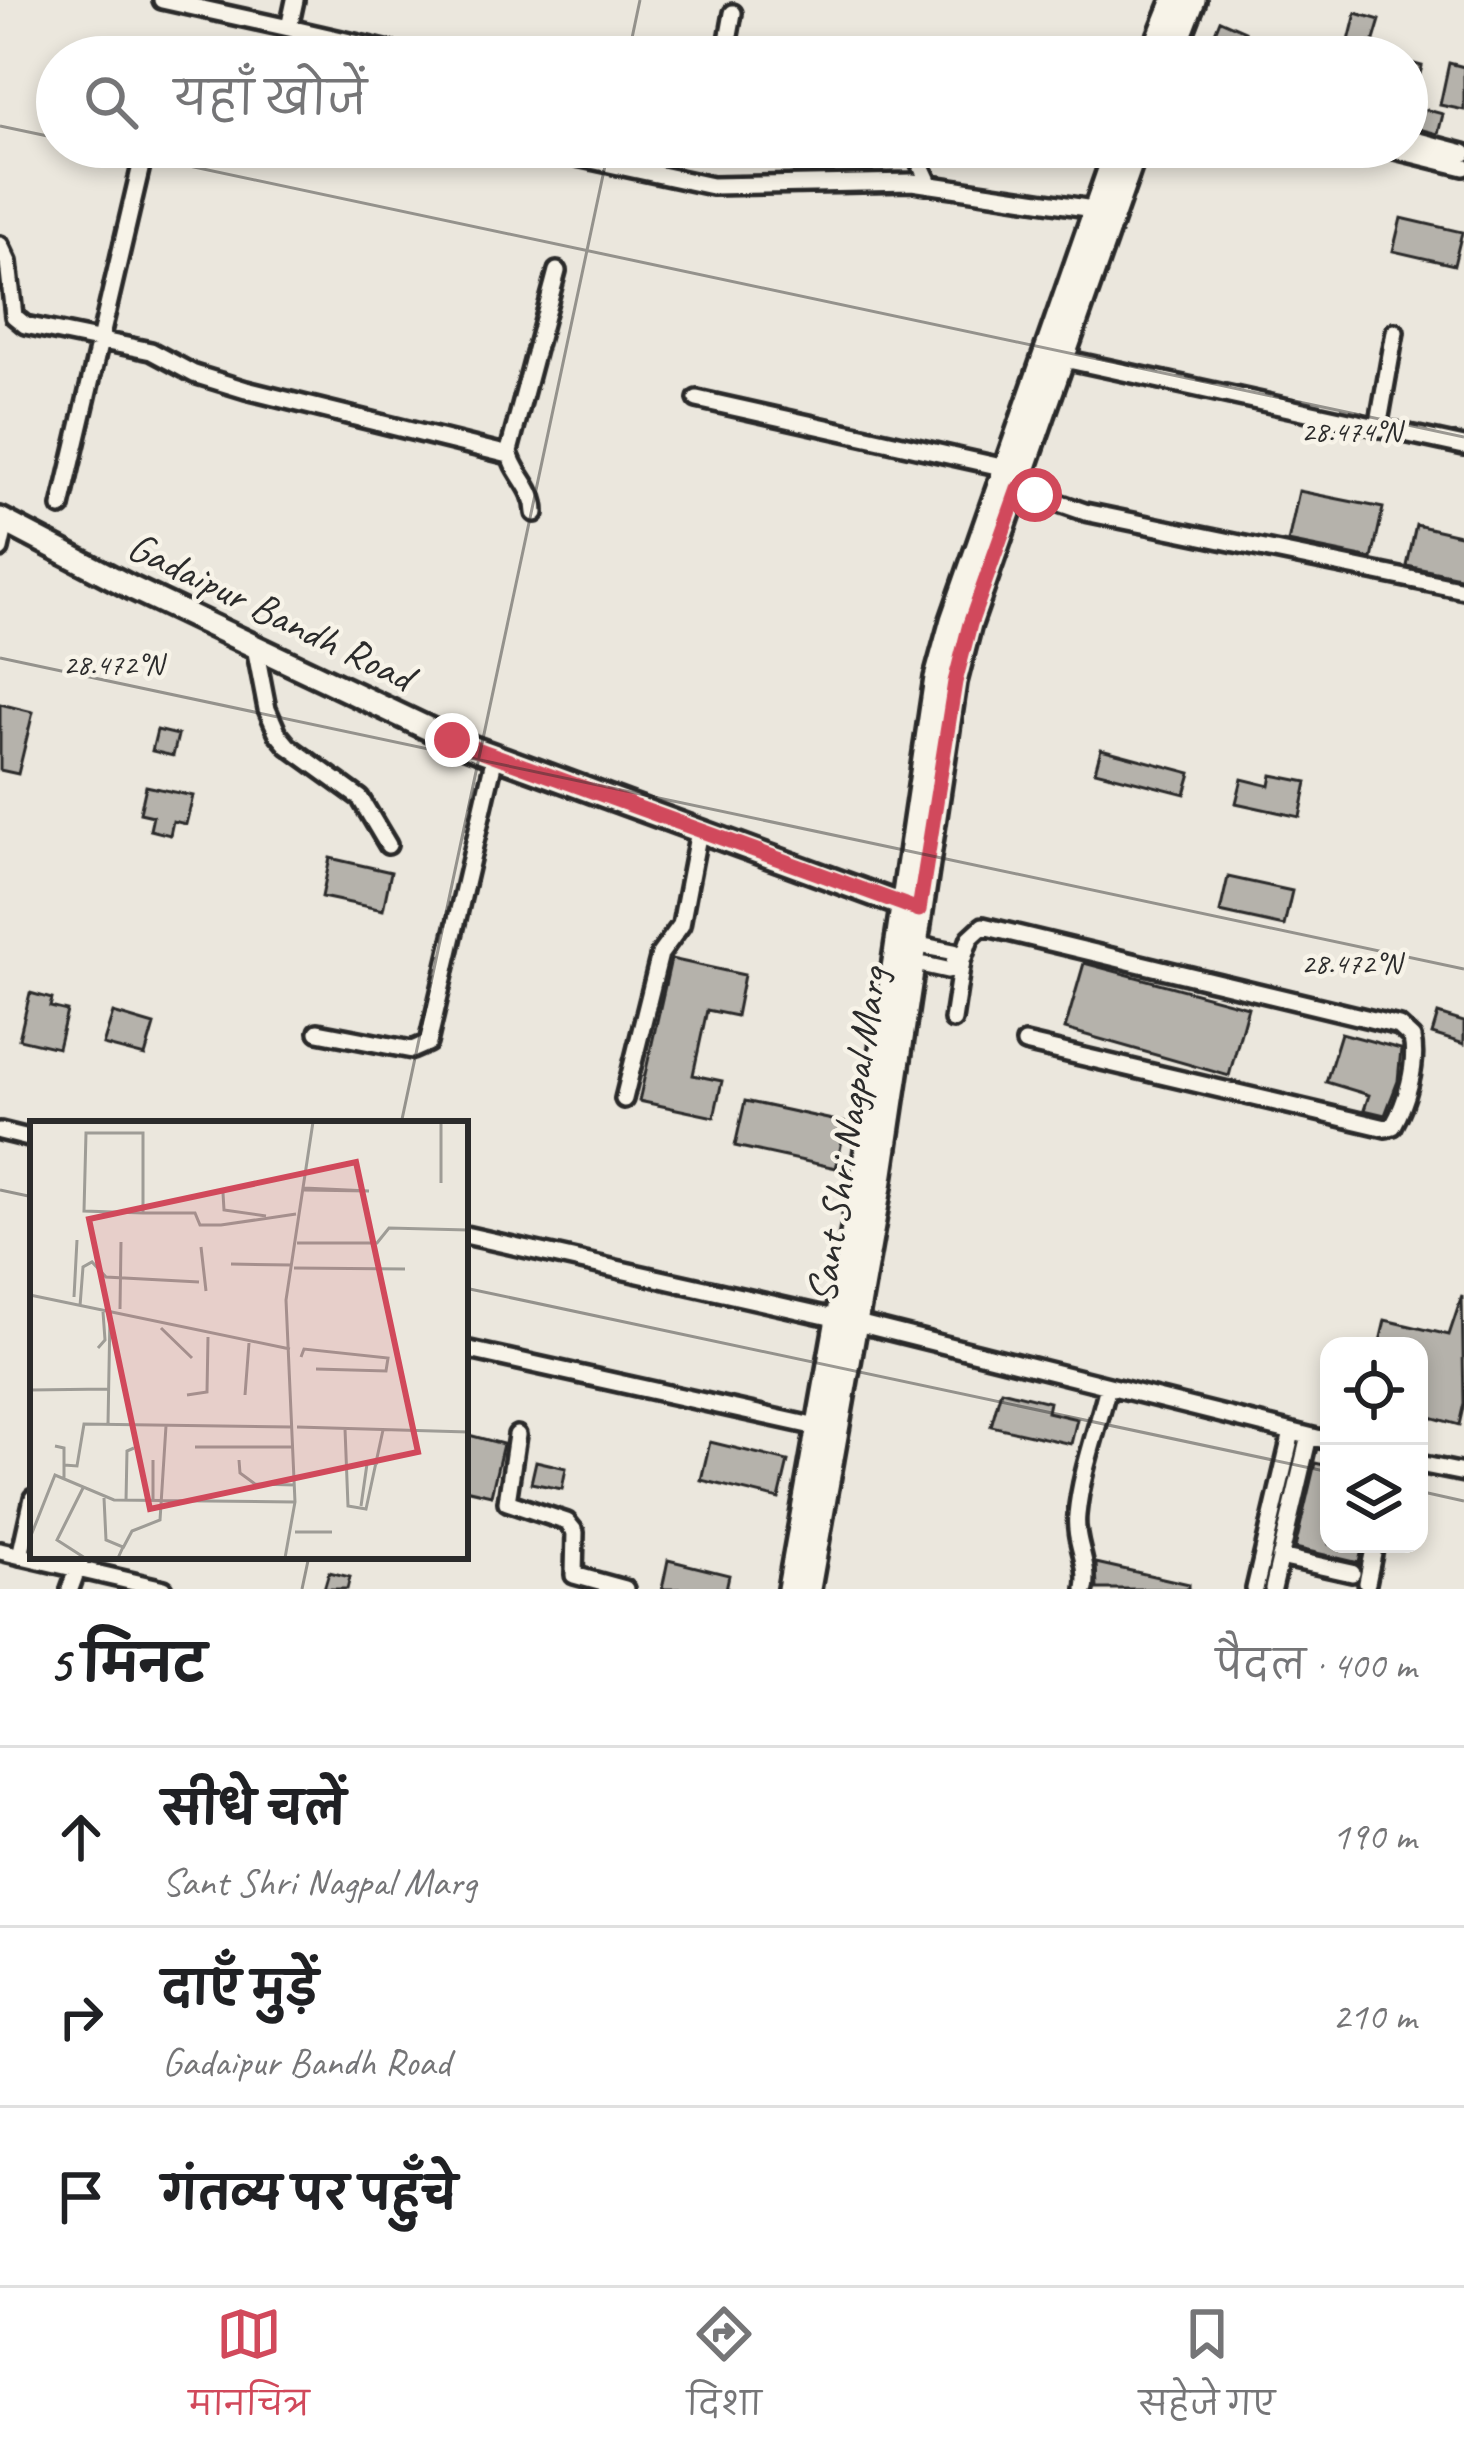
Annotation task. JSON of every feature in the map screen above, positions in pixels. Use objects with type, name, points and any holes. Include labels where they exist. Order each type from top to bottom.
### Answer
[{"type":"main road","points":[[1159,36],[1174,0]]},
{"type":"main road","points":[[1180,36],[1194,0]]},
{"type":"main road","name":"Sant Shri Nagpal Marg","points":[[809,1589],[910,908],[936,678],[1109,168]]},
{"type":"main road","name":"Sant Shri Nagpal Marg","points":[[789,1589],[817,1427],[848,1321],[913,953],[910,908],[955,682],[970,624],[1130,168]]},
{"type":"main road","name":"Gadaipur Bandh Road","points":[[3,520],[452,740],[910,908]]},
{"type":"street","points":[[162,0],[324,36]]},
{"type":"street","points":[[289,28],[295,0]]},
{"type":"street","points":[[728,36],[733,13]]},
{"type":"street","points":[[1428,144],[1464,153]]},
{"type":"street","points":[[1428,158],[1464,167]]},
{"type":"street","points":[[61,507],[140,168]]},
{"type":"street","points":[[628,168],[712,186],[930,185],[1093,209]]},
{"type":"street","points":[[922,168],[930,185]]},
{"type":"street","points":[[0,245],[8,262],[14,316],[35,328],[151,351],[194,374],[246,390],[509,455],[530,488],[535,513]]},
{"type":"street","points":[[509,455],[557,271]]},
{"type":"street","points":[[1378,428],[1395,332]]},
{"type":"street","points":[[1064,358],[1464,446]]},
{"type":"street","points":[[697,399],[1006,468]]},
{"type":"street","points":[[1018,489],[1085,512],[1464,590]]},
{"type":"street","points":[[0,549],[3,520]]},
{"type":"street","points":[[256,646],[267,709],[278,734],[360,797],[388,845]]},
{"type":"street","points":[[318,1032],[412,1050],[428,1043],[495,756]]},
{"type":"street","points":[[624,1099],[660,954],[681,925],[699,831]]},
{"type":"street","points":[[952,1020],[960,960],[970,938],[983,926],[1399,1026],[1412,1038],[1414,1062],[1398,1117],[1394,1126],[1386,1128],[1025,1043]]},
{"type":"street","points":[[913,953],[948,950],[960,960]]},
{"type":"street","points":[[0,1131],[30,1138]]},
{"type":"street","points":[[468,1236],[848,1321],[1320,1439]]},
{"type":"street","points":[[468,1350],[817,1427]]},
{"type":"street","points":[[1084,1589],[1088,1570],[1078,1548],[1076,1521],[1108,1386]]},
{"type":"street","points":[[1273,1589],[1300,1434]]},
{"type":"street","points":[[1255,1589],[1300,1434]]},
{"type":"street","points":[[517,1435],[507,1502],[567,1522],[575,1532],[574,1575],[625,1589]]},
{"type":"street","points":[[1428,1466],[1464,1473]]},
{"type":"street","points":[[20,1556],[30,1511]]},
{"type":"street","points":[[0,1551],[30,1557]]},
{"type":"street","points":[[1280,1557],[1359,1578],[1371,1553]]},
{"type":"street","points":[[46,1559],[80,1563],[164,1589]]},
{"type":"street","points":[[70,1589],[80,1563]]},
{"type":"building","points":[[1356,13],[1380,20],[1375,36],[1350,36]]},
{"type":"building","points":[[1220,20],[1245,31],[1243,36],[1214,36]]},
{"type":"building","points":[[1449,63],[1464,67],[1464,110],[1440,105]]},
{"type":"building","points":[[1428,110],[1443,114],[1438,134],[1428,131]]},
{"type":"building","points":[[1401,218],[1462,232],[1454,265],[1393,251]]},
{"type":"building","points":[[1299,491],[1383,508],[1372,559],[1288,542]]},
{"type":"building","points":[[1416,525],[1464,536],[1464,578],[1407,566]]},
{"type":"building","points":[[0,704],[33,712],[18,774],[0,770]]},
{"type":"building","points":[[157,730],[178,735],[173,756],[152,751]]},
{"type":"building","points":[[1101,749],[1191,773],[1185,794],[1095,771]]},
{"type":"building","points":[[1272,775],[1307,782],[1300,817],[1236,803],[1242,779],[1270,786]]},
{"type":"building","points":[[146,786],[193,796],[186,824],[173,821],[170,835],[150,830],[153,816],[140,813]]},
{"type":"building","points":[[330,858],[391,872],[383,910],[322,897]]},
{"type":"building","points":[[1228,877],[1292,891],[1284,926],[1220,912]]},
{"type":"building","points":[[671,959],[744,975],[736,1016],[707,1010],[693,1075],[722,1081],[714,1117],[639,1101]]},
{"type":"building","points":[[1084,963],[1248,1007],[1229,1076],[1065,1029]]},
{"type":"building","points":[[30,993],[52,999],[50,1007],[67,1011],[58,1048],[19,1039]]},
{"type":"building","points":[[113,1013],[154,1025],[145,1056],[103,1045]]},
{"type":"building","points":[[1438,1014],[1464,1022],[1464,1044],[1432,1034]]},
{"type":"building","points":[[1341,1033],[1401,1049],[1398,1081],[1385,1115],[1364,1110],[1369,1095],[1326,1082]]},
{"type":"building","points":[[745,1101],[846,1123],[836,1168],[735,1146]]},
{"type":"building","points":[[1462,1296],[1464,1403],[1459,1425],[1428,1416],[1428,1337],[1381,1337],[1385,1320],[1449,1335]]},
{"type":"building","points":[[1001,1390],[1049,1402],[1047,1412],[1077,1419],[1071,1444],[991,1426]]},
{"type":"building","points":[[468,1435],[503,1444],[491,1495],[468,1490]]},
{"type":"building","points":[[710,1442],[788,1461],[779,1499],[701,1480]]},
{"type":"building","points":[[536,1461],[566,1468],[562,1489],[531,1483]]},
{"type":"building","points":[[1315,1463],[1320,1464],[1320,1553],[1361,1553],[1359,1563],[1295,1548]]},
{"type":"building","points":[[668,1560],[729,1575],[726,1589],[662,1589]]},
{"type":"building","points":[[1096,1563],[1189,1584],[1189,1589],[1097,1589]]},
{"type":"building","points":[[329,1572],[350,1577],[347,1589],[324,1589]]},
{"type":"route","points":[[452,740],[919,910],[955,682],[970,624],[1018,489],[1035,495]]}]
